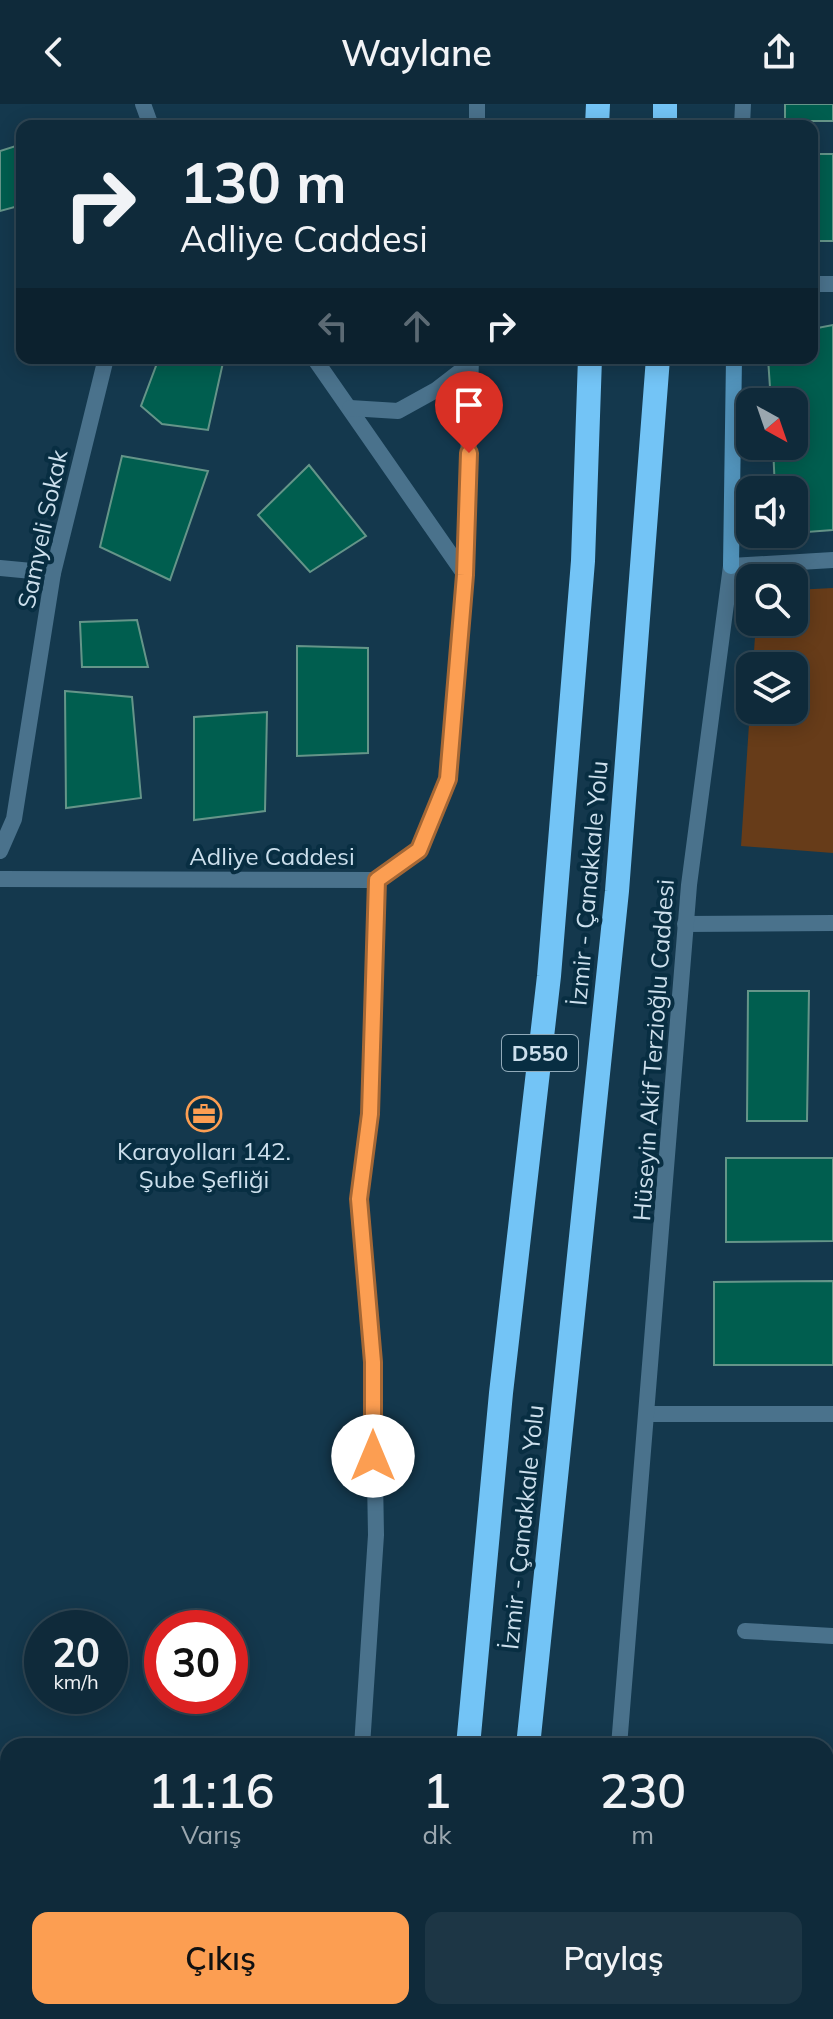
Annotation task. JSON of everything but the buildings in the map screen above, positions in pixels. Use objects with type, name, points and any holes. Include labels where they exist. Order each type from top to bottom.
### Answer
[{"type":"highway","name":"İzmir - Çanakkale Yolu","points":[[469,1738],[501,1393],[549,976],[583,561],[590,364]]},
{"type":"highway","name":"İzmir - Çanakkale Yolu","points":[[529,1738],[617,891],[658,364]]},
{"type":"street","name":"Samyeli Sokak","points":[[0,851],[14,819],[53,573],[105,364]]},
{"type":"street","points":[[318,364],[465,575]]},
{"type":"street","points":[[350,408],[398,411],[436,390],[466,364]]},
{"type":"street","name":"Adliye Caddesi","points":[[0,879],[377,880],[419,850],[448,779],[465,575],[471,364]]},
{"type":"street","name":"Hüseyin Akif Terzioğlu Caddesi","points":[[620,1738],[685,924],[731,566],[734,364]]},
{"type":"street","points":[[731,566],[833,560]]},
{"type":"street","points":[[0,568],[53,573]]},
{"type":"street","points":[[363,1738],[376,1535],[373,1362],[359,1199],[370,1114],[377,880]]},
{"type":"street","points":[[685,924],[833,923]]},
{"type":"street","points":[[647,1414],[833,1414]]},
{"type":"street","points":[[745,1631],[833,1636]]},
{"type":"shaded area","points":[[833,588],[833,853],[741,846],[749,724],[808,724],[808,652],[754,652],[755,636],[808,636],[808,589]]},
{"type":"place","name":"Karayolları 142. Şube Şefliği","points":[[204,1114]]},
{"type":"route","points":[[373,1456],[373,1362],[359,1199],[370,1114],[377,880],[419,850],[448,779],[465,575],[469,453]]}]
